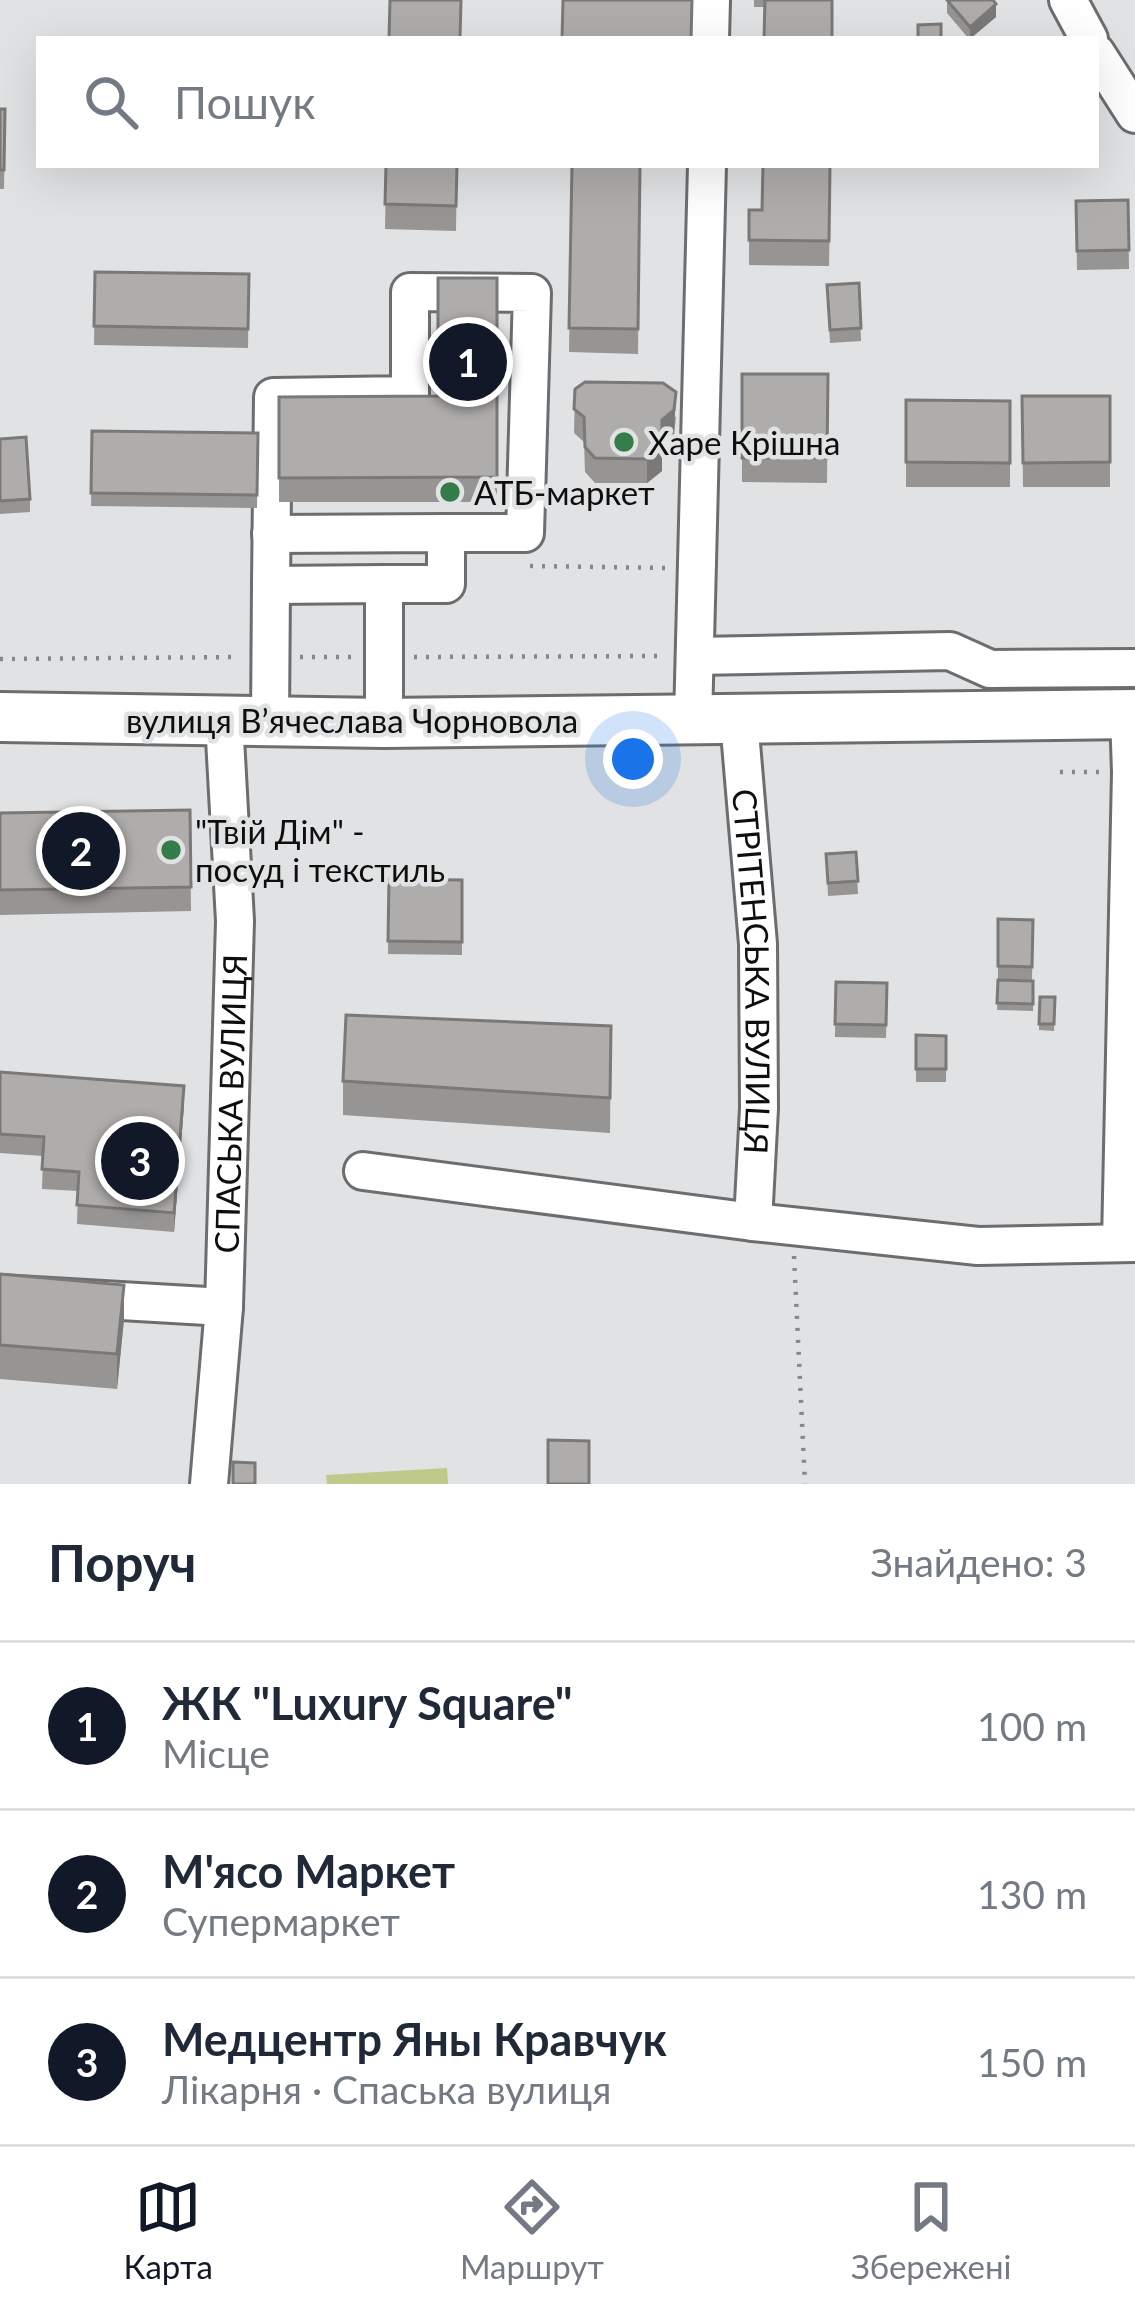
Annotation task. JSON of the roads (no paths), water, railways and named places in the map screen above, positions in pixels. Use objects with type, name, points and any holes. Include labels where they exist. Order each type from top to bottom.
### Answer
[{"type":"main road","name":"вулиця Вʼячеслава Чорновола","points":[[0,718],[716,721],[990,692],[1133,698]]},
{"type":"street","points":[[710,36],[711,0]]},
{"type":"street","points":[[1068,0],[1087,36]]},
{"type":"street","points":[[1099,57],[1135,115]]},
{"type":"street","name":"СТРІТЕНСЬКА ВУЛИЦЯ","points":[[707,168],[696,656],[716,721],[758,944],[759,1108],[753,1222]]},
{"type":"street","name":"СПАСЬКА ВУЛИЦЯ","points":[[208,1484],[224,1307],[235,921],[247,721],[270,657],[273,397],[410,395],[410,292],[532,292],[525,533],[446,533]]},
{"type":"street","points":[[271,534],[446,533],[446,584],[271,585]]},
{"type":"street","points":[[384,584],[384,723]]},
{"type":"street","points":[[696,656],[950,651],[990,692]]},
{"type":"street","points":[[363,1171],[978,1246],[1128,1244],[1133,698]]},
{"type":"street","points":[[0,1294],[224,1307]]},
{"type":"place","name":"ЖК \"Luxury Square\"","points":[[468,362]]},
{"type":"place","name":"Харе Крішна","points":[[624,442]]},
{"type":"place","name":"АТБ-маркет","points":[[450,492]]},
{"type":"place","name":"\"Твій Дім\" - посуд і текстиль","points":[[171,850]]},
{"type":"place","name":"М'ясо Маркет","points":[[81,851]]},
{"type":"place","name":"Медцентр Яны Кравчук","points":[[140,1161]]}]
